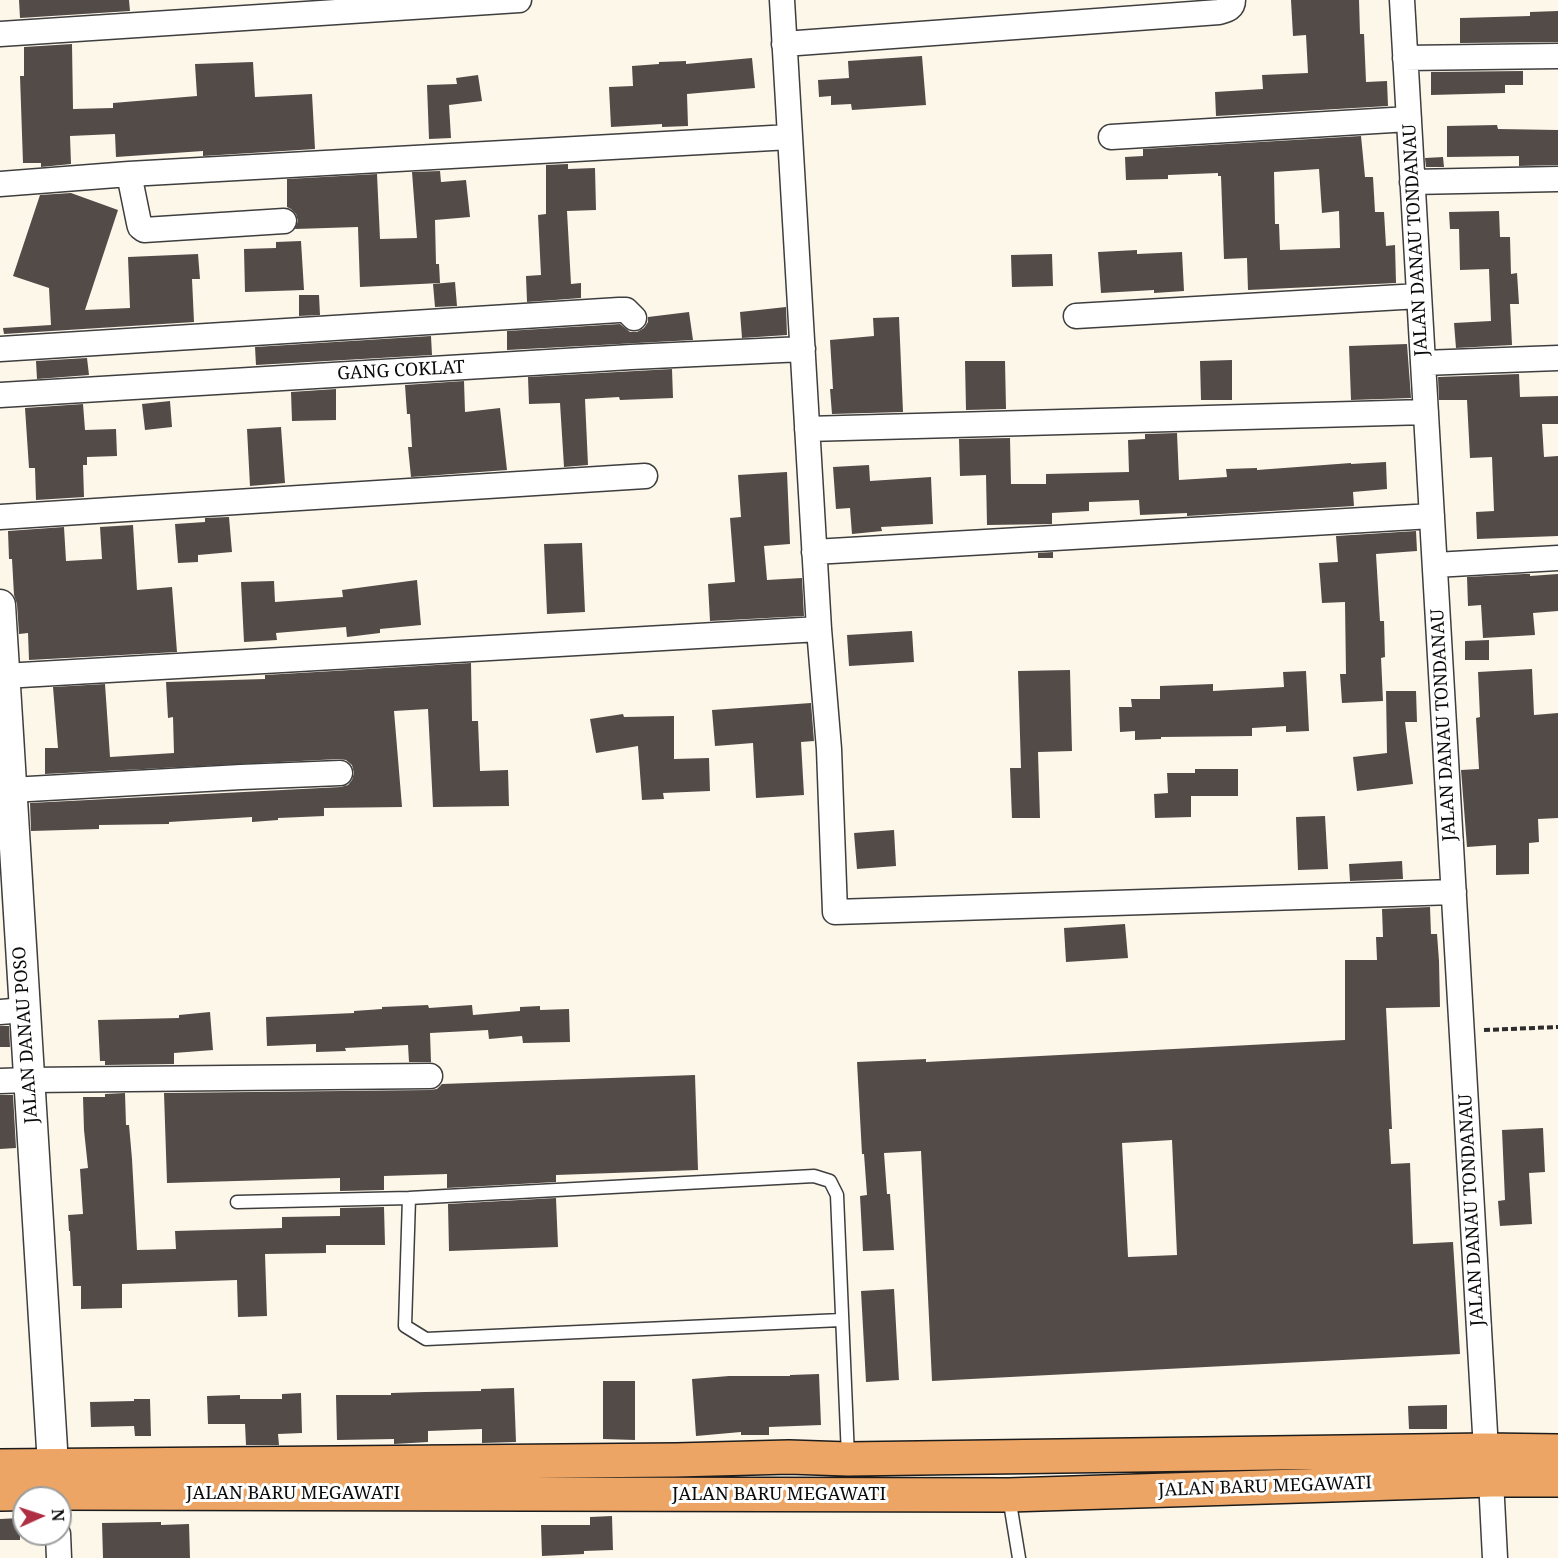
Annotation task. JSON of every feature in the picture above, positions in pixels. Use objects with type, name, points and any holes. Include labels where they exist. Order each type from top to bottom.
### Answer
[{"type":"highway","name":"JALAN BARU MEGAWATI","points":[[72,1486],[683,1495],[1009,1495],[1489,1465],[1558,1451]]},
{"type":"highway","name":"JALAN BARU MEGAWATI","points":[[0,1466],[55,1486],[789,1457],[1489,1465],[1558,1480]]},
{"type":"highway","points":[[789,1457],[793,1495]]},
{"type":"highway","points":[[676,1460],[683,1495]]},
{"type":"street","points":[[0,34],[519,0]]},
{"type":"street","points":[[782,0],[814,552],[829,749],[835,912],[1454,892]]},
{"type":"street","points":[[784,44],[1219,12],[1229,9],[1233,0]]},
{"type":"street","name":"JALAN DANAU TONDANAU","points":[[1402,0],[1495,1558]]},
{"type":"street","points":[[1405,58],[1558,56]]},
{"type":"street","points":[[1111,137],[1409,119]]},
{"type":"street","points":[[0,184],[129,174],[790,137]]},
{"type":"street","points":[[129,174],[140,227],[144,230],[284,221]]},
{"type":"street","points":[[1412,182],[1558,178]]},
{"type":"street","points":[[1076,316],[1419,296]]},
{"type":"street","points":[[0,349],[619,310],[626,310],[634,318]]},
{"type":"street","name":"GANG COKLAT","points":[[0,395],[607,358],[803,349]]},
{"type":"street","points":[[1423,363],[1558,358]]},
{"type":"street","points":[[807,429],[1426,412]]},
{"type":"street","points":[[0,517],[645,476]]},
{"type":"street","points":[[814,552],[1432,516]]},
{"type":"street","points":[[1435,565],[1558,558]]},
{"type":"street","name":"JALAN DANAU POSO","points":[[0,605],[4,727],[11,790],[9,900],[15,1080],[55,1486]]},
{"type":"street","points":[[2,660],[819,629]]},
{"type":"street","points":[[11,790],[241,777],[340,774]]},
{"type":"street","points":[[15,1080],[430,1076]]},
{"type":"lane","points":[[237,1202],[409,1198],[814,1176],[830,1181],[837,1195],[848,1459]]},
{"type":"lane","points":[[409,1198],[405,1326],[426,1339],[841,1320]]},
{"type":"lane","points":[[1009,1495],[1019,1558]]},
{"type":"path","points":[[1462,1031],[1558,1027]]},
{"type":"building","points":[[19,0],[129,0],[130,11],[20,18]]},
{"type":"building","points":[[1291,0],[1359,0],[1360,34],[1364,34],[1366,82],[1387,81],[1388,106],[1216,116],[1215,92],[1263,89],[1262,75],[1308,73],[1306,35],[1293,36]]},
{"type":"building","points":[[1558,11],[1558,42],[1460,43],[1460,18],[1530,16],[1530,12]]},
{"type":"building","points":[[72,44],[73,109],[113,108],[113,103],[197,96],[195,64],[253,62],[255,97],[312,94],[315,149],[203,156],[203,151],[116,157],[115,134],[70,136],[71,164],[41,167],[41,163],[23,163],[20,76],[24,76],[24,47]]},
{"type":"building","points":[[922,56],[926,105],[852,110],[851,104],[831,105],[831,96],[819,97],[818,80],[849,78],[848,61]]},
{"type":"building","points":[[752,58],[755,88],[687,94],[688,126],[662,127],[662,124],[611,127],[609,87],[633,86],[632,66],[659,64],[659,62],[686,61],[686,64]]},
{"type":"building","points":[[1523,71],[1523,85],[1505,85],[1505,93],[1431,95],[1431,72]]},
{"type":"building","points":[[478,75],[482,101],[449,105],[451,138],[429,139],[427,85],[457,84],[456,78]]},
{"type":"building","points":[[1497,125],[1498,129],[1558,130],[1558,165],[1519,166],[1519,156],[1447,157],[1447,126]]},
{"type":"building","points":[[1361,136],[1365,177],[1373,177],[1375,212],[1384,212],[1386,246],[1395,245],[1396,283],[1248,290],[1247,258],[1224,259],[1221,176],[1218,176],[1218,173],[1168,175],[1168,179],[1126,180],[1125,157],[1143,156],[1143,149]],"holes":[[[1319,169],[1322,213],[1339,211],[1340,248],[1280,250],[1279,224],[1275,224],[1274,172]]]},
{"type":"building","points":[[1443,157],[1444,167],[1426,167],[1425,158]]},
{"type":"building","points":[[568,164],[568,169],[595,168],[596,210],[567,211],[571,284],[581,283],[581,298],[527,302],[526,276],[541,275],[538,215],[546,214],[546,165]]},
{"type":"building","points":[[440,171],[441,182],[466,180],[470,217],[435,220],[436,264],[439,264],[440,283],[360,287],[358,227],[295,229],[298,221],[296,214],[287,207],[287,179],[377,174],[380,239],[417,238],[412,172]]},
{"type":"building","points":[[71,193],[118,210],[85,310],[130,308],[128,257],[198,254],[200,279],[192,279],[194,322],[4,334],[3,328],[51,325],[49,288],[13,276],[40,195]]},
{"type":"building","points":[[1499,211],[1500,237],[1510,237],[1511,274],[1517,273],[1519,304],[1510,304],[1512,345],[1456,348],[1454,323],[1491,321],[1489,269],[1460,270],[1459,229],[1450,229],[1449,212]]},
{"type":"building","points":[[301,241],[304,290],[245,292],[244,249],[276,248],[276,242]]},
{"type":"building","points":[[1137,250],[1137,254],[1182,252],[1184,291],[1101,293],[1098,252]]},
{"type":"building","points":[[1052,254],[1053,286],[1012,287],[1011,255]]},
{"type":"building","points":[[455,282],[457,306],[435,307],[433,284]]},
{"type":"building","points":[[299,295],[319,295],[320,315],[299,316]]},
{"type":"building","points":[[786,307],[787,335],[742,338],[740,312]]},
{"type":"building","points":[[689,312],[693,340],[507,350],[507,331],[620,324],[630,332],[637,332],[644,328],[648,317]]},
{"type":"building","points":[[899,317],[903,412],[832,414],[830,340],[874,336],[873,318]]},
{"type":"building","points":[[431,336],[432,355],[256,365],[255,347]]},
{"type":"building","points":[[1407,344],[1411,398],[1351,400],[1349,346]]},
{"type":"building","points":[[87,358],[89,375],[37,379],[36,361]]},
{"type":"building","points":[[1232,360],[1232,400],[1201,400],[1200,361]]},
{"type":"building","points":[[965,361],[1005,361],[1006,409],[966,410]]},
{"type":"building","points":[[672,369],[673,398],[585,399],[588,465],[564,467],[560,403],[529,404],[528,377]]},
{"type":"building","points":[[1519,374],[1520,397],[1558,396],[1558,424],[1542,424],[1544,457],[1558,456],[1558,536],[1477,539],[1476,512],[1494,511],[1492,457],[1470,458],[1467,400],[1439,400],[1438,377]]},
{"type":"building","points":[[464,381],[465,412],[500,408],[507,470],[411,477],[408,447],[412,447],[410,414],[407,414],[405,385]]},
{"type":"building","points":[[336,389],[336,420],[292,421],[291,392]]},
{"type":"building","points":[[170,401],[172,427],[145,430],[142,404]]},
{"type":"building","points":[[83,404],[85,430],[116,429],[117,456],[87,457],[87,465],[83,465],[84,497],[36,500],[35,468],[29,468],[25,408]]},
{"type":"building","points":[[281,427],[285,483],[250,486],[247,429]]},
{"type":"building","points":[[1177,433],[1179,480],[1227,477],[1226,469],[1257,468],[1257,470],[1386,462],[1387,489],[1353,492],[1354,506],[1187,516],[1187,513],[1140,515],[1139,500],[1089,502],[1089,511],[1052,513],[1052,524],[987,525],[986,475],[960,476],[959,439],[1010,438],[1011,484],[1046,484],[1046,474],[1129,472],[1128,440],[1145,439],[1145,434]]},
{"type":"building","points":[[869,465],[870,481],[931,477],[933,524],[881,527],[882,531],[852,534],[850,508],[836,509],[833,467]]},
{"type":"building","points":[[787,472],[790,544],[764,546],[767,580],[802,578],[804,616],[710,621],[708,584],[735,582],[730,518],[741,517],[738,475]]},
{"type":"building","points":[[229,517],[232,552],[198,555],[198,562],[178,563],[175,524],[205,522],[205,518]]},
{"type":"building","points":[[133,525],[137,590],[172,587],[177,652],[29,660],[28,633],[19,634],[12,559],[9,559],[8,531],[64,527],[66,561],[102,559],[100,527]]},
{"type":"building","points":[[1416,531],[1417,551],[1376,554],[1380,621],[1384,621],[1385,657],[1381,658],[1383,701],[1342,703],[1340,674],[1346,674],[1345,602],[1322,603],[1319,563],[1338,562],[1336,536]]},
{"type":"building","points":[[582,543],[585,612],[547,614],[544,544]]},
{"type":"building","points":[[1053,552],[1053,558],[1038,558],[1038,553]]},
{"type":"building","points":[[1530,574],[1530,576],[1558,574],[1558,611],[1533,613],[1535,635],[1483,638],[1481,605],[1468,606],[1467,577]]},
{"type":"building","points":[[417,580],[421,625],[380,629],[380,633],[347,637],[346,627],[276,633],[277,640],[244,642],[241,582],[274,581],[275,602],[343,597],[342,590]]},
{"type":"building","points":[[912,631],[914,662],[849,666],[847,635]]},
{"type":"building","points":[[1489,640],[1489,660],[1465,660],[1465,641]]},
{"type":"building","points":[[471,663],[472,721],[478,721],[480,771],[508,770],[509,806],[433,807],[428,709],[394,711],[402,807],[324,808],[324,816],[278,818],[278,820],[252,822],[252,817],[169,822],[169,824],[99,825],[99,829],[31,831],[30,803],[341,787],[348,785],[354,773],[352,765],[346,760],[339,759],[45,774],[45,748],[58,748],[53,687],[105,684],[110,757],[174,753],[173,717],[168,718],[166,682],[265,679],[265,675]]},
{"type":"building","points":[[1532,669],[1534,715],[1558,713],[1558,818],[1538,819],[1539,842],[1529,843],[1529,874],[1496,875],[1496,845],[1467,847],[1461,770],[1479,769],[1476,718],[1480,717],[1478,672]]},
{"type":"building","points":[[1070,670],[1072,751],[1038,752],[1040,818],[1012,818],[1010,768],[1021,768],[1018,671]]},
{"type":"building","points":[[1306,671],[1309,731],[1286,732],[1286,726],[1252,728],[1252,736],[1161,737],[1161,739],[1135,740],[1135,731],[1120,732],[1119,707],[1132,707],[1131,699],[1160,699],[1160,686],[1213,684],[1213,691],[1284,687],[1283,672]]},
{"type":"building","points":[[1386,691],[1416,691],[1417,722],[1405,722],[1413,784],[1357,791],[1353,757],[1387,753]]},
{"type":"building","points":[[811,703],[814,741],[801,742],[804,795],[756,798],[753,743],[715,746],[712,710]]},
{"type":"building","points":[[623,714],[624,717],[674,716],[674,759],[709,758],[710,791],[663,793],[664,799],[642,800],[638,746],[596,753],[590,719]]},
{"type":"building","points":[[1195,769],[1238,769],[1238,796],[1191,796],[1191,817],[1155,818],[1154,794],[1168,793],[1167,773],[1195,773]]},
{"type":"building","points":[[1325,816],[1328,869],[1298,870],[1296,817]]},
{"type":"building","points":[[894,830],[896,866],[857,869],[854,833]]},
{"type":"building","points":[[1402,861],[1403,879],[1350,881],[1349,864]]},
{"type":"building","points":[[1430,907],[1431,934],[1437,934],[1440,1007],[1386,1008],[1392,1129],[1389,1129],[1391,1164],[1410,1163],[1413,1244],[1453,1242],[1460,1354],[932,1381],[921,1151],[884,1153],[894,1250],[863,1251],[860,1196],[867,1195],[864,1154],[862,1154],[857,1062],[926,1059],[926,1062],[1345,1040],[1345,960],[1377,960],[1376,937],[1383,937],[1382,909]],"holes":[[[1172,1140],[1177,1255],[1128,1257],[1122,1143]]]},
{"type":"building","points":[[1125,924],[1128,958],[1066,962],[1064,928]]},
{"type":"building","points":[[428,1005],[429,1008],[472,1005],[473,1015],[520,1011],[520,1007],[540,1006],[540,1010],[569,1009],[570,1042],[523,1043],[522,1036],[489,1039],[488,1030],[430,1033],[431,1062],[409,1062],[408,1045],[316,1052],[316,1044],[267,1046],[266,1017],[354,1013],[354,1011],[382,1009],[382,1007]]},
{"type":"building","points":[[210,1012],[213,1050],[174,1053],[174,1064],[105,1065],[105,1061],[100,1061],[98,1020],[179,1018],[179,1015]]},
{"type":"building","points":[[0,1026],[9,1026],[10,1047],[0,1047]]},
{"type":"building","points":[[695,1075],[698,1170],[556,1175],[556,1182],[447,1188],[447,1174],[384,1176],[384,1190],[340,1191],[340,1178],[167,1183],[164,1093],[430,1090],[437,1089],[442,1084]]},
{"type":"building","points":[[125,1093],[126,1125],[129,1125],[132,1159],[137,1250],[176,1249],[175,1231],[282,1228],[282,1217],[340,1216],[340,1208],[384,1207],[385,1245],[326,1245],[326,1253],[265,1254],[267,1316],[238,1317],[237,1280],[122,1284],[122,1308],[81,1309],[81,1286],[73,1286],[68,1215],[83,1214],[80,1169],[88,1168],[83,1097],[105,1097],[105,1094]]},
{"type":"building","points":[[0,1095],[13,1095],[16,1148],[0,1149]]},
{"type":"building","points":[[1543,1128],[1545,1172],[1529,1173],[1532,1224],[1500,1226],[1498,1201],[1505,1200],[1502,1130]]},
{"type":"building","points":[[556,1198],[558,1247],[449,1251],[448,1204]]},
{"type":"building","points":[[894,1289],[899,1380],[866,1382],[861,1291]]},
{"type":"building","points":[[819,1374],[821,1425],[769,1427],[769,1435],[741,1435],[741,1432],[696,1436],[692,1379]]},
{"type":"building","points":[[603,1381],[635,1381],[635,1440],[603,1439]]},
{"type":"building","points":[[514,1388],[516,1442],[482,1443],[482,1429],[428,1431],[428,1442],[394,1444],[394,1439],[337,1440],[336,1395],[391,1395],[391,1393]]},
{"type":"building","points":[[301,1393],[302,1433],[278,1434],[279,1445],[246,1445],[245,1424],[208,1424],[207,1396],[240,1395],[240,1399],[282,1399],[282,1394]]},
{"type":"building","points":[[134,1399],[150,1399],[151,1436],[135,1436],[134,1426],[91,1427],[90,1402],[134,1401]]},
{"type":"building","points":[[1447,1405],[1447,1429],[1409,1429],[1408,1406]]},
{"type":"building","points":[[612,1516],[613,1550],[542,1556],[541,1525],[590,1525],[590,1517]]},
{"type":"building","points":[[12,1518],[12,1540],[0,1540],[0,1519]]},
{"type":"building","points":[[161,1522],[161,1525],[189,1524],[190,1558],[103,1558],[102,1523]]}]
